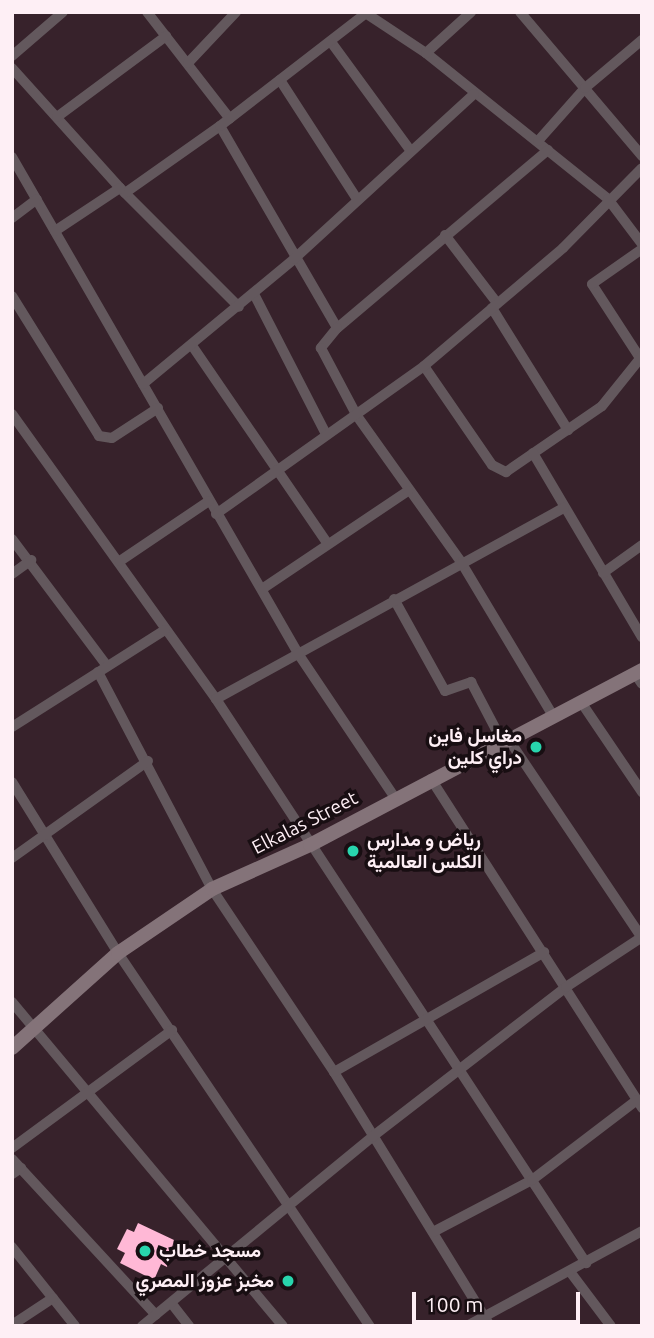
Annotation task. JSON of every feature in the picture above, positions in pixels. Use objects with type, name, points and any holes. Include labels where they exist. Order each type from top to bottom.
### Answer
[{"type":"street","points":[[12,56],[63,12]]},
{"type":"street","points":[[147,12],[230,119]]},
{"type":"street","points":[[188,63],[236,12]]},
{"type":"street","points":[[426,53],[471,12]]},
{"type":"street","points":[[520,12],[642,156]]},
{"type":"street","points":[[55,231],[230,119],[365,13],[426,53],[608,199],[642,247],[592,284],[641,357],[602,406],[506,471],[497,470],[424,366]]},
{"type":"street","points":[[57,117],[166,37]]},
{"type":"street","points":[[538,141],[585,88],[642,40]]},
{"type":"street","points":[[331,42],[410,150]]},
{"type":"street","points":[[12,68],[122,190],[239,307]]},
{"type":"street","points":[[280,80],[357,199]]},
{"type":"street","points":[[143,384],[193,347],[294,259],[474,94]]},
{"type":"street","points":[[220,126],[294,259],[337,328]]},
{"type":"street","points":[[548,149],[337,328],[321,348],[357,416],[461,562],[554,716]]},
{"type":"street","points":[[12,156],[299,655],[395,798]]},
{"type":"street","points":[[216,514],[277,474],[326,435],[357,416],[424,366],[563,248],[608,199],[642,168]]},
{"type":"street","points":[[12,218],[37,199]]},
{"type":"street","points":[[445,235],[495,306],[568,430]]},
{"type":"street","points":[[254,294],[326,435]]},
{"type":"street","points":[[12,296],[99,436],[112,438],[158,408]]},
{"type":"street","points":[[193,347],[277,474],[327,542]]},
{"type":"street","points":[[12,414],[120,561],[165,630],[216,699],[586,1263]]},
{"type":"street","points":[[533,453],[642,637]]},
{"type":"street","points":[[262,589],[327,542],[408,491]]},
{"type":"street","points":[[120,561],[209,501]]},
{"type":"street","points":[[216,699],[299,655],[394,598],[564,508]]},
{"type":"street","points":[[12,538],[31,560],[102,669],[212,890],[334,1072],[487,1321]]},
{"type":"street","points":[[603,573],[642,545]]},
{"type":"street","points":[[12,573],[31,560]]},
{"type":"street","points":[[142,1326],[372,1137],[566,987],[642,938],[506,742],[471,682],[445,691],[394,598]]},
{"type":"street","points":[[12,727],[165,630]]},
{"type":"street","name":"Elkalas Street","points":[[12,1048],[117,953],[212,890],[310,845],[554,716],[640,676]]},
{"type":"street","points":[[582,702],[642,792]]},
{"type":"street","points":[[12,858],[148,761]]},
{"type":"street","points":[[431,779],[639,1104],[532,1180],[433,1232]]},
{"type":"street","points":[[12,782],[117,953],[173,1030],[370,1326]]},
{"type":"street","points":[[334,1072],[544,952]]},
{"type":"street","points":[[12,1002],[283,1326]]},
{"type":"street","points":[[12,1148],[88,1095],[173,1030]]},
{"type":"street","points":[[12,1159],[17,1171],[156,1315]]},
{"type":"street","points":[[467,1326],[487,1321],[642,1231]]},
{"type":"street","points":[[12,1247],[75,1326]]},
{"type":"street","points":[[571,1273],[611,1326]]},
{"type":"street","points":[[12,1325],[53,1298]]},
{"type":"street","points":[[172,1304],[189,1326]]},
{"type":"building","name":"مسجد خطاب","points":[[138,1223],[174,1240],[167,1267],[161,1264],[154,1280],[120,1263],[125,1253],[117,1249],[127,1229],[134,1232]]},
{"type":"place","name":"مغاسل فاين دراي كلين","points":[[536,747]]},
{"type":"place","name":"رياض و مدارس الكلس العالمية","points":[[353,851]]},
{"type":"place","name":"مسجد خطاب","points":[[145,1251]]},
{"type":"place","name":"مخبز عزوز المصري","points":[[288,1281]]}]
